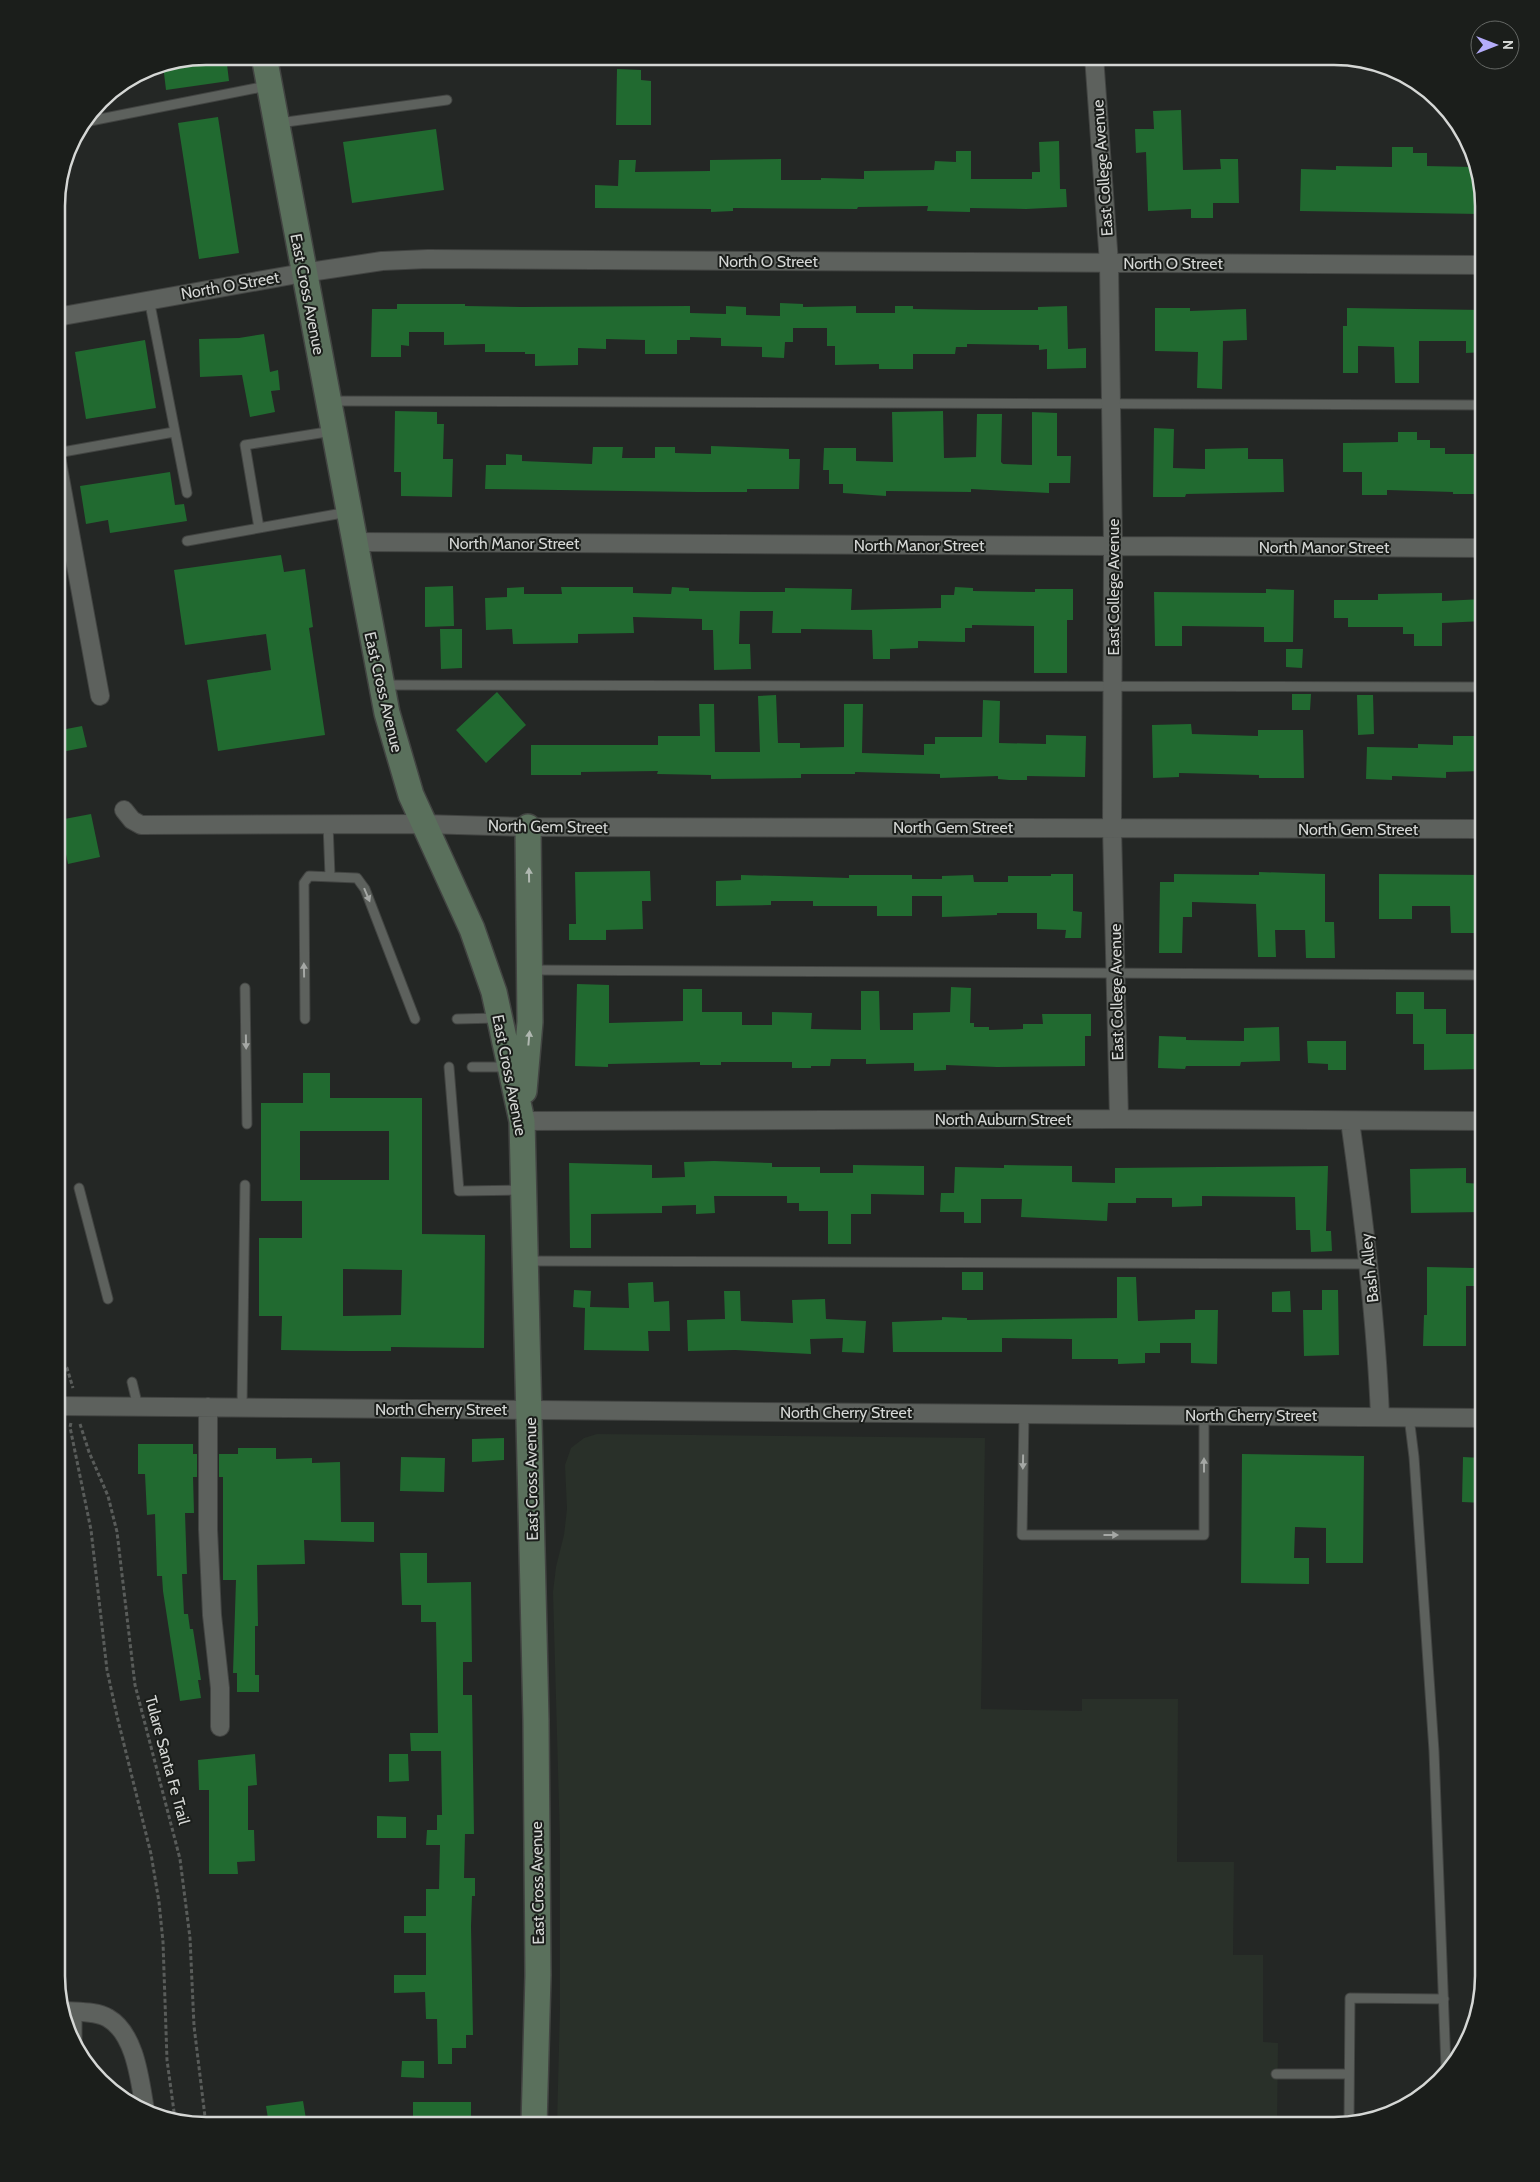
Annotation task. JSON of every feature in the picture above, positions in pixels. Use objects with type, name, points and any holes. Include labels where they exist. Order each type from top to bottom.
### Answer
[{"type":"street","name":"East Cross Avenue","points":[[266,65],[380,685],[402,769],[423,824],[472,930],[494,992],[522,1121],[530,1410],[538,1965],[534,2117]]},
{"type":"street","name":"East College Avenue","points":[[1095,65],[1109,263],[1113,546],[1112,828],[1119,1119]]},
{"type":"street","name":"North O Street","points":[[65,315],[304,273],[382,261],[428,259],[1475,265]]},
{"type":"street","points":[[65,510],[100,696]]},
{"type":"street","name":"North Manor Street","points":[[354,542],[1475,548]]},
{"type":"street","name":"North Gem Street","points":[[124,810],[132,820],[141,825],[423,824],[528,826],[1475,829]]},
{"type":"street","points":[[522,1121],[530,1022],[528,826]]},
{"type":"street","name":"North Auburn Street","points":[[522,1121],[1119,1119],[1475,1121]]},
{"type":"street","name":"Bash Alley","points":[[1350,1121],[1369,1264],[1376,1337],[1380,1416]]},
{"type":"street","name":"North Cherry Street","points":[[65,1406],[1475,1418]]},
{"type":"street","points":[[208,1407],[208,1529],[212,1615],[220,1688],[220,1727]]},
{"type":"street","points":[[71,2011],[108,2017],[122,2032],[135,2054],[144,2102]]},
{"type":"lane","points":[[94,120],[270,86]]},
{"type":"lane","points":[[276,123],[447,100]]},
{"type":"lane","points":[[149,299],[186,493]]},
{"type":"lane","points":[[328,401],[1475,406]]},
{"type":"lane","points":[[259,528],[245,445],[333,431]]},
{"type":"lane","points":[[65,451],[174,432]]},
{"type":"lane","points":[[187,541],[348,512]]},
{"type":"lane","points":[[380,685],[1475,688]]},
{"type":"lane","points":[[328,824],[330,876]]},
{"type":"lane","points":[[305,1019],[304,883],[309,876],[356,878],[365,889],[414,1019]]},
{"type":"lane","points":[[530,970],[1475,975]]},
{"type":"lane","points":[[245,988],[247,1124]]},
{"type":"lane","points":[[457,1019],[500,1018]]},
{"type":"lane","points":[[449,1067],[459,1191],[524,1190]]},
{"type":"lane","points":[[472,1067],[511,1067]]},
{"type":"lane","points":[[242,1407],[245,1186]]},
{"type":"lane","points":[[79,1188],[108,1299]]},
{"type":"lane","points":[[526,1261],[1369,1264]]},
{"type":"lane","points":[[132,1382],[138,1407]]},
{"type":"lane","points":[[1024,1414],[1022,1536],[1204,1536],[1204,1415]]},
{"type":"lane","points":[[1409,1417],[1414,1456],[1426,1624],[1446,2062]]},
{"type":"lane","points":[[1349,2116],[1350,1998],[1444,1999]]},
{"type":"lane","points":[[1276,2074],[1349,2074]]},
{"type":"path","name":"Tulare Santa Fe Trail","points":[[65,1367],[67,1368],[89,1452],[108,1496],[116,1532],[135,1685],[180,1859],[190,1938],[194,2026],[205,2117]]},
{"type":"path","name":"Tulare Santa Fe Trail","points":[[76,1406],[70,1427],[91,1530],[107,1670],[116,1716],[151,1854],[160,1902],[167,2060],[175,2113]]},
{"type":"shaded area","points":[[597,1434],[985,1438],[981,1709],[1082,1711],[1082,1699],[1178,1699],[1177,1862],[1234,1862],[1233,1955],[1263,1955],[1263,2042],[1278,2043],[1277,2117],[557,2117],[560,2006],[560,1841],[553,1592],[567,1509],[565,1465],[571,1448],[584,1438]]},
{"type":"building","points":[[197,65],[227,65],[229,81],[166,90],[164,71]]},
{"type":"building","points":[[617,69],[641,70],[641,80],[651,81],[651,125],[616,125]]},
{"type":"building","points":[[1181,110],[1183,170],[1221,169],[1220,159],[1238,159],[1239,203],[1213,203],[1213,218],[1191,218],[1191,209],[1148,211],[1146,152],[1136,153],[1135,129],[1154,129],[1153,111]]},
{"type":"building","points":[[218,117],[239,253],[199,259],[178,123]]},
{"type":"building","points":[[436,129],[444,190],[352,203],[343,142]]},
{"type":"building","points":[[1059,141],[1060,189],[1066,189],[1067,207],[1026,209],[970,208],[970,212],[927,211],[928,206],[858,207],[857,209],[733,208],[733,211],[711,212],[711,209],[595,208],[595,185],[618,186],[619,160],[636,160],[635,172],[710,171],[710,160],[781,159],[781,180],[821,180],[821,178],[864,179],[864,171],[934,170],[935,161],[956,162],[956,151],[971,151],[971,179],[1032,179],[1032,172],[1040,172],[1039,142]]},
{"type":"building","points":[[1392,147],[1413,147],[1413,153],[1427,153],[1427,166],[1469,167],[1474,188],[1475,214],[1300,211],[1301,169],[1336,170],[1336,166],[1392,167]]},
{"type":"building","points":[[780,303],[803,304],[803,307],[856,306],[856,313],[895,313],[895,306],[913,306],[913,309],[1038,310],[1038,307],[1067,306],[1068,349],[1086,348],[1086,368],[1047,369],[1047,349],[1039,350],[1039,345],[967,344],[967,347],[956,347],[955,354],[913,354],[913,369],[879,369],[879,364],[835,365],[835,346],[827,346],[827,328],[793,328],[793,342],[785,342],[784,358],[762,357],[762,347],[721,346],[721,338],[690,337],[690,340],[677,340],[677,354],[645,354],[645,340],[606,339],[606,349],[578,348],[578,365],[535,366],[535,354],[525,354],[525,352],[485,352],[485,344],[444,345],[444,332],[409,332],[409,346],[401,345],[401,357],[371,357],[372,309],[397,309],[397,304],[465,304],[465,306],[521,307],[690,306],[690,313],[726,314],[726,306],[746,307],[746,315],[780,316]]},
{"type":"building","points":[[1155,308],[1190,308],[1190,311],[1246,309],[1247,340],[1223,341],[1222,389],[1197,388],[1198,352],[1155,351]]},
{"type":"building","points":[[1347,308],[1475,310],[1475,352],[1466,353],[1466,341],[1419,341],[1419,383],[1395,383],[1394,347],[1358,346],[1358,373],[1343,373],[1343,326],[1347,326]]},
{"type":"building","points":[[264,334],[270,372],[278,370],[280,390],[271,391],[275,412],[250,417],[242,375],[200,377],[199,339],[239,338]]},
{"type":"building","points":[[145,340],[156,408],[86,419],[75,352]]},
{"type":"building","points":[[395,411],[437,412],[437,424],[444,424],[443,459],[453,459],[452,497],[401,496],[401,472],[394,472]]},
{"type":"building","points":[[943,411],[944,458],[976,457],[977,414],[1002,414],[1001,462],[1003,464],[1032,465],[1032,412],[1057,413],[1057,456],[1071,456],[1070,483],[1049,483],[1049,493],[971,489],[971,492],[886,491],[886,496],[843,493],[843,484],[829,484],[829,470],[823,470],[824,448],[856,448],[856,461],[893,462],[892,412]]},
{"type":"building","points":[[1154,428],[1174,429],[1173,468],[1205,469],[1205,449],[1248,448],[1248,459],[1283,459],[1284,492],[1186,494],[1185,497],[1153,497]]},
{"type":"building","points":[[1398,432],[1417,432],[1417,440],[1430,440],[1430,448],[1445,448],[1445,454],[1475,454],[1475,494],[1387,490],[1387,495],[1362,495],[1362,472],[1343,472],[1343,443],[1398,442]]},
{"type":"building","points":[[711,446],[789,449],[789,459],[800,459],[799,489],[747,489],[747,492],[696,492],[485,489],[486,465],[506,465],[506,454],[522,455],[522,461],[592,464],[593,447],[623,447],[622,458],[655,458],[655,447],[675,447],[675,453],[711,454]]},
{"type":"building","points":[[170,472],[175,505],[184,504],[187,521],[110,533],[108,520],[86,524],[80,486]]},
{"type":"building","points":[[281,555],[284,572],[305,569],[313,627],[309,628],[325,735],[218,751],[207,680],[271,670],[266,634],[185,645],[174,570]]},
{"type":"building","points":[[453,586],[454,626],[425,627],[425,587]]},
{"type":"building","points":[[524,587],[524,594],[562,594],[561,587],[633,587],[633,593],[671,594],[672,587],[689,588],[689,591],[755,592],[785,592],[785,588],[852,589],[851,610],[941,608],[941,595],[954,595],[955,587],[973,588],[973,591],[1035,592],[1035,589],[1073,589],[1073,620],[1067,620],[1067,673],[1034,673],[1034,626],[972,625],[972,628],[965,628],[965,642],[918,641],[918,648],[890,649],[890,659],[873,659],[872,630],[801,629],[801,633],[772,633],[773,611],[740,611],[739,644],[750,644],[751,669],[714,670],[713,630],[702,630],[702,619],[633,617],[634,633],[578,634],[578,643],[513,644],[512,629],[486,630],[485,598],[507,597],[507,588]]},
{"type":"building","points":[[1266,589],[1294,590],[1293,642],[1264,642],[1264,627],[1182,626],[1182,646],[1155,646],[1154,592],[1266,593]]},
{"type":"building","points":[[1442,593],[1442,601],[1475,599],[1475,621],[1442,623],[1442,646],[1414,646],[1414,634],[1403,634],[1403,627],[1348,627],[1348,618],[1334,618],[1334,600],[1378,600],[1378,594]]},
{"type":"building","points":[[440,629],[462,629],[462,668],[441,669]]},
{"type":"building","points":[[1286,649],[1303,649],[1302,668],[1286,667]]},
{"type":"building","points":[[497,692],[526,725],[486,763],[456,730]]},
{"type":"building","points":[[1292,694],[1311,694],[1310,710],[1292,710]]},
{"type":"building","points":[[776,695],[778,743],[800,743],[800,748],[844,747],[844,704],[863,704],[862,753],[924,755],[924,744],[935,744],[935,737],[982,737],[983,700],[1000,701],[999,743],[1046,744],[1046,735],[1086,736],[1085,777],[1027,776],[1027,780],[1009,780],[998,779],[998,776],[940,778],[940,774],[855,772],[855,774],[801,774],[801,778],[711,779],[711,775],[657,774],[658,771],[581,772],[581,775],[531,775],[531,745],[658,745],[658,736],[700,736],[699,704],[714,704],[715,752],[760,752],[758,696]]},
{"type":"building","points":[[1357,695],[1373,695],[1374,734],[1358,735]]},
{"type":"building","points":[[1191,724],[1192,734],[1258,736],[1258,730],[1303,730],[1304,778],[1259,778],[1259,775],[1179,773],[1179,777],[1153,778],[1152,725]]},
{"type":"building","points":[[82,726],[87,747],[65,751],[65,729]]},
{"type":"building","points":[[1453,736],[1475,736],[1475,771],[1446,772],[1446,778],[1392,776],[1392,780],[1366,779],[1367,747],[1418,748],[1418,744],[1453,745]]},
{"type":"building","points":[[91,814],[100,857],[68,864],[65,849],[65,819]]},
{"type":"building","points":[[650,871],[651,901],[642,901],[643,929],[606,930],[606,940],[569,940],[569,924],[576,924],[575,872]]},
{"type":"building","points":[[1259,872],[1325,874],[1325,922],[1334,922],[1335,958],[1306,958],[1305,930],[1275,930],[1276,957],[1258,957],[1256,904],[1192,902],[1192,917],[1183,917],[1182,953],[1159,953],[1160,882],[1174,882],[1174,874],[1259,875]]},
{"type":"building","points":[[1051,874],[1073,874],[1073,911],[1082,912],[1081,938],[1065,938],[1066,930],[1037,929],[1037,913],[997,913],[997,915],[942,917],[942,896],[912,896],[912,916],[877,916],[877,906],[813,906],[813,901],[771,901],[771,905],[716,906],[716,881],[741,880],[741,875],[849,878],[849,875],[912,875],[912,879],[942,879],[942,876],[973,875],[974,882],[1008,882],[1008,876],[1051,876]]},
{"type":"building","points":[[1379,874],[1475,875],[1475,933],[1451,933],[1450,906],[1412,906],[1412,919],[1379,919]]},
{"type":"building","points":[[577,984],[609,985],[609,1023],[683,1021],[683,989],[702,989],[702,1012],[742,1012],[742,1025],[772,1025],[772,1012],[812,1013],[811,1029],[861,1030],[861,991],[879,991],[880,1030],[913,1030],[913,1013],[950,1012],[951,987],[971,988],[970,1023],[974,1023],[974,1027],[989,1027],[989,1030],[1023,1029],[1023,1024],[1043,1024],[1042,1014],[1091,1014],[1091,1036],[1085,1036],[1085,1066],[997,1067],[946,1065],[946,1070],[914,1071],[914,1063],[866,1064],[866,1059],[831,1059],[830,1066],[811,1066],[811,1068],[792,1068],[792,1062],[721,1062],[721,1065],[700,1065],[700,1062],[608,1064],[608,1067],[575,1066]]},
{"type":"building","points":[[1396,992],[1424,992],[1424,1009],[1446,1009],[1446,1034],[1475,1034],[1475,1069],[1424,1070],[1424,1044],[1413,1044],[1413,1014],[1396,1014]]},
{"type":"building","points":[[1279,1027],[1280,1061],[1241,1062],[1240,1066],[1186,1066],[1185,1069],[1158,1068],[1159,1036],[1186,1037],[1186,1040],[1244,1041],[1244,1028]]},
{"type":"building","points":[[1307,1041],[1346,1041],[1346,1070],[1328,1070],[1328,1064],[1308,1063]]},
{"type":"building","points":[[303,1073],[330,1073],[330,1098],[422,1098],[422,1234],[485,1235],[484,1348],[391,1347],[391,1351],[281,1350],[282,1316],[259,1316],[259,1238],[302,1238],[302,1201],[261,1201],[261,1103],[303,1103]],"holes":[[[300,1131],[389,1131],[389,1180],[300,1180]],[[343,1269],[402,1270],[401,1315],[343,1316]]]},
{"type":"building","points":[[684,1162],[772,1163],[772,1167],[820,1167],[820,1173],[853,1173],[853,1165],[924,1166],[924,1195],[871,1194],[871,1214],[851,1214],[851,1244],[828,1244],[828,1211],[799,1211],[799,1203],[787,1203],[787,1196],[714,1196],[715,1213],[696,1214],[696,1205],[662,1206],[662,1213],[591,1214],[591,1248],[570,1248],[569,1163],[652,1165],[652,1178],[685,1177]]},
{"type":"building","points":[[1004,1165],[1072,1166],[1072,1182],[1115,1183],[1115,1168],[1328,1166],[1326,1231],[1331,1231],[1332,1251],[1311,1252],[1310,1230],[1296,1230],[1295,1197],[1202,1196],[1202,1206],[1172,1207],[1172,1198],[1136,1198],[1136,1203],[1108,1203],[1107,1221],[1021,1217],[1022,1199],[981,1199],[981,1223],[964,1223],[964,1212],[940,1212],[941,1193],[954,1193],[955,1167],[1004,1168]]},
{"type":"building","points":[[1466,1168],[1466,1183],[1475,1184],[1475,1212],[1411,1213],[1410,1169]]},
{"type":"building","points":[[1427,1267],[1475,1268],[1475,1286],[1466,1286],[1466,1346],[1423,1346],[1424,1315],[1427,1315]]},
{"type":"building","points":[[962,1272],[983,1272],[983,1290],[962,1290]]},
{"type":"building","points":[[1117,1277],[1136,1277],[1138,1321],[1195,1319],[1195,1310],[1218,1310],[1217,1364],[1191,1363],[1191,1343],[1160,1343],[1160,1353],[1145,1353],[1145,1363],[1118,1364],[1118,1359],[1072,1359],[1072,1339],[1002,1338],[1002,1352],[893,1352],[892,1322],[942,1320],[942,1317],[967,1318],[967,1320],[1117,1318]]},
{"type":"building","points":[[653,1282],[654,1302],[669,1301],[670,1331],[648,1331],[649,1351],[584,1350],[585,1308],[573,1307],[574,1290],[591,1291],[590,1307],[629,1308],[628,1283]]},
{"type":"building","points":[[1322,1290],[1338,1290],[1339,1355],[1304,1356],[1303,1310],[1322,1310]]},
{"type":"building","points":[[724,1291],[740,1291],[741,1321],[793,1323],[792,1300],[825,1299],[826,1319],[866,1321],[864,1353],[842,1352],[843,1338],[810,1339],[811,1354],[735,1350],[688,1351],[687,1320],[725,1319]]},
{"type":"building","points":[[1290,1291],[1291,1312],[1272,1312],[1272,1292]]},
{"type":"building","points":[[504,1438],[504,1460],[472,1462],[472,1439]]},
{"type":"building","points":[[138,1444],[193,1444],[193,1454],[197,1454],[197,1477],[193,1477],[194,1513],[185,1513],[187,1574],[182,1574],[184,1614],[188,1614],[190,1629],[193,1629],[201,1680],[198,1680],[201,1698],[180,1701],[162,1576],[157,1576],[155,1514],[147,1515],[145,1474],[138,1474]]},
{"type":"building","points":[[238,1448],[276,1448],[276,1459],[312,1458],[312,1463],[340,1462],[341,1522],[374,1522],[374,1542],[304,1540],[305,1564],[257,1565],[258,1626],[255,1626],[255,1675],[259,1675],[259,1692],[237,1692],[237,1673],[233,1673],[236,1580],[223,1580],[223,1477],[219,1477],[219,1454],[238,1454]]},
{"type":"building","points":[[1242,1454],[1364,1456],[1363,1563],[1326,1563],[1326,1528],[1295,1527],[1294,1558],[1309,1558],[1309,1584],[1241,1583]]},
{"type":"building","points":[[401,1457],[445,1458],[444,1492],[400,1491]]},
{"type":"building","points":[[1463,1457],[1475,1458],[1475,1503],[1462,1502]]},
{"type":"building","points":[[400,1553],[427,1553],[427,1583],[471,1582],[472,1662],[463,1662],[463,1695],[472,1695],[474,1834],[465,1834],[464,1878],[475,1878],[471,1926],[473,2035],[466,2035],[466,2048],[452,2048],[452,2064],[438,2064],[437,2019],[426,2019],[425,1992],[394,1993],[394,1975],[426,1975],[426,1933],[404,1933],[404,1916],[426,1916],[426,1889],[439,1889],[440,1845],[426,1845],[427,1830],[437,1830],[437,1815],[442,1815],[441,1751],[411,1751],[410,1733],[438,1733],[436,1622],[421,1622],[421,1605],[402,1605]]},
{"type":"building","points":[[255,1754],[257,1785],[248,1786],[248,1830],[254,1830],[255,1861],[237,1862],[238,1874],[209,1874],[209,1790],[199,1790],[198,1760]]},
{"type":"building","points":[[389,1754],[408,1754],[409,1781],[389,1782]]},
{"type":"building","points":[[377,1816],[406,1817],[406,1838],[377,1838]]},
{"type":"building","points":[[402,2061],[424,2061],[424,2078],[401,2077]]},
{"type":"building","points":[[303,2101],[306,2117],[268,2117],[266,2106]]},
{"type":"building","points":[[413,2102],[471,2102],[471,2117],[413,2117]]}]
